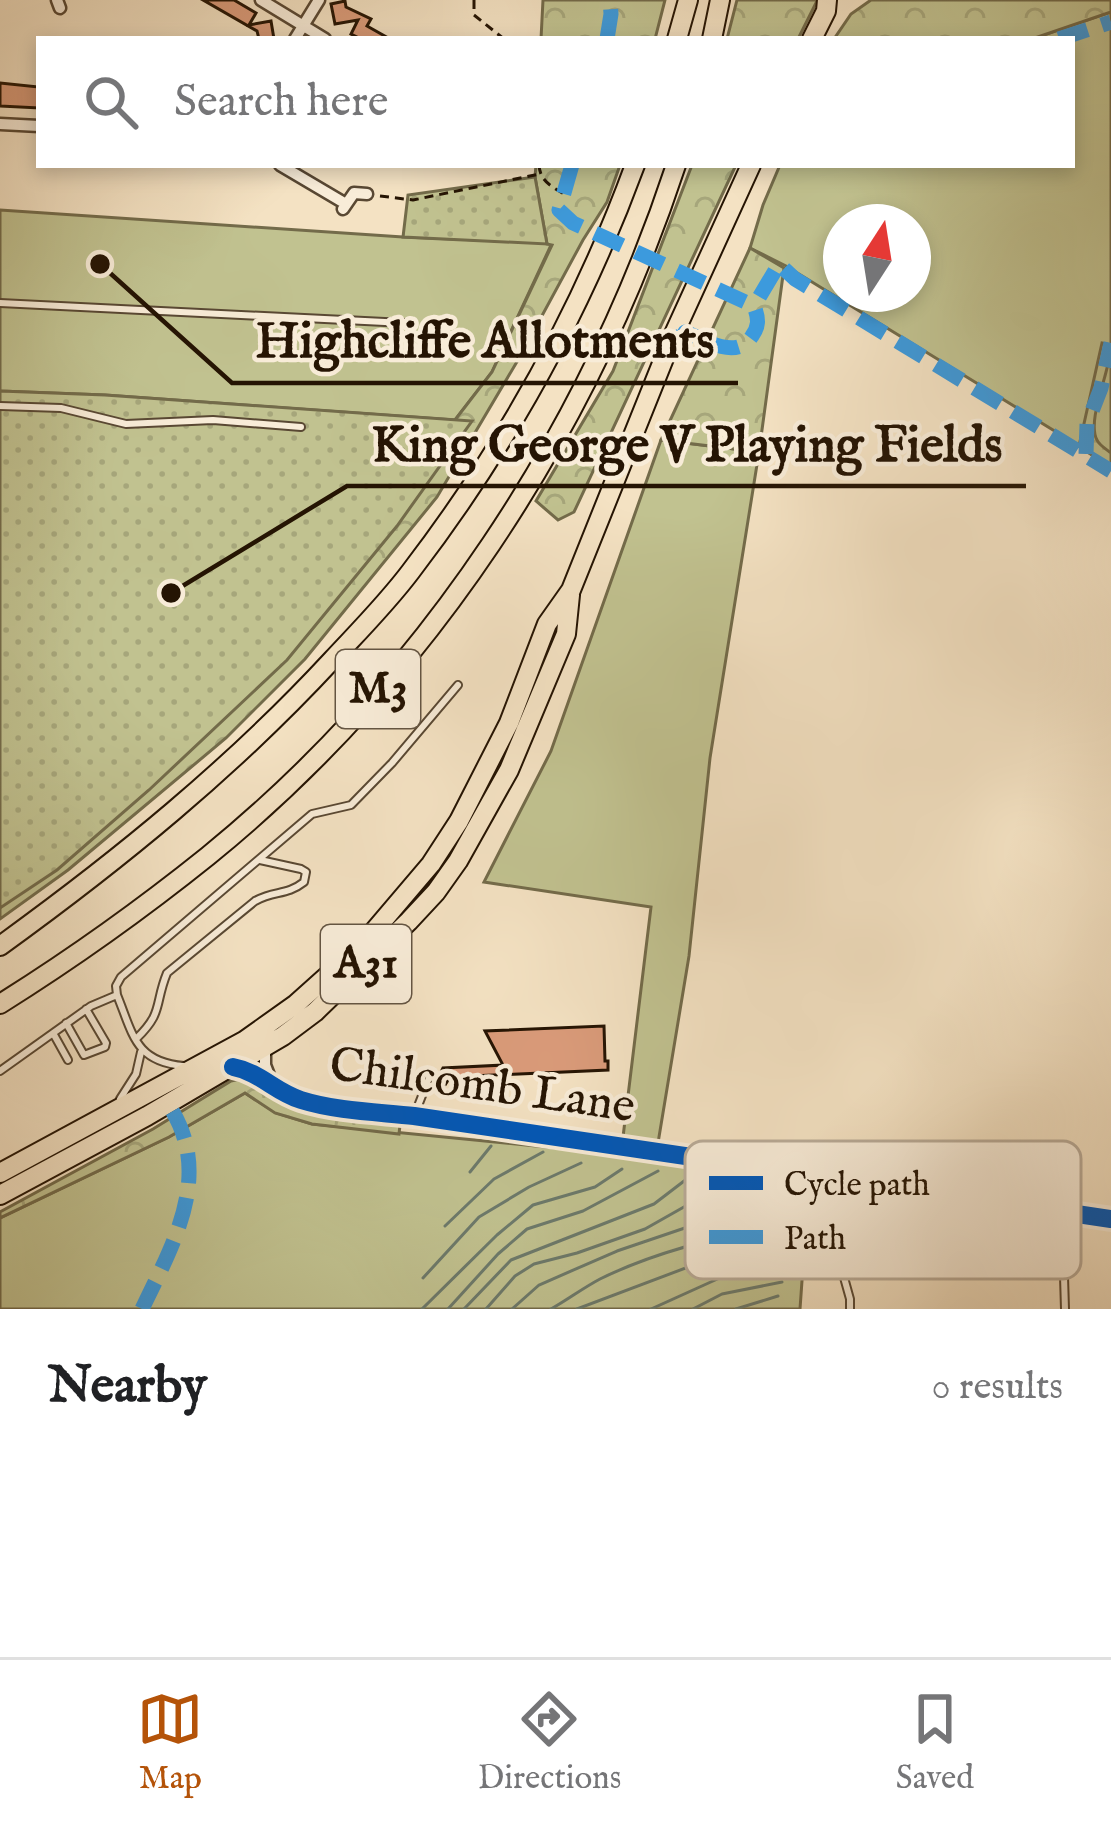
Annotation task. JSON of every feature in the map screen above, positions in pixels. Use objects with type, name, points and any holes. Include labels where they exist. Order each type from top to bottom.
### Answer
[{"type":"highway","points":[[678,36],[688,0]]},
{"type":"highway","points":[[713,36],[720,0]]},
{"type":"highway","points":[[814,36],[830,4]]},
{"type":"highway","name":"M3","points":[[0,946],[85,884],[230,762],[287,708],[409,573],[472,486],[548,364],[634,168]]},
{"type":"highway","name":"M3","points":[[0,1004],[209,855],[309,763],[384,683],[461,587],[546,458],[604,349],[675,168]]},
{"type":"highway","name":"A31","points":[[0,1173],[244,1041],[338,969],[411,890],[459,821],[486,771],[548,624],[571,590],[673,336],[750,168]]},
{"type":"highway","name":"A31","points":[[0,1195],[266,1048],[315,1012],[436,892],[484,819],[528,730],[566,634],[571,590]]},
{"type":"street","points":[[261,0],[320,36]]},
{"type":"street","points":[[297,36],[319,0]]},
{"type":"street","points":[[0,124],[36,126]]},
{"type":"street","points":[[285,168],[344,207],[354,193],[367,194]]},
{"type":"street","name":"Chilcomb Lane","points":[[266,1048],[265,1065],[273,1086]]},
{"type":"street","name":"Chilcomb Lane","points":[[233,1067],[257,1074],[303,1101],[685,1155]]},
{"type":"street","name":"Chilcomb Lane","points":[[1081,1214],[1111,1219]]},
{"type":"lane","points":[[0,303],[405,323]]},
{"type":"lane","points":[[0,406],[61,408],[126,424],[213,420],[301,427]]},
{"type":"lane","points":[[106,1116],[130,1086],[141,1052],[117,995],[122,977],[312,814],[351,805],[458,685]]},
{"type":"lane","points":[[136,1039],[152,1024],[167,973],[254,901],[271,892],[290,893],[304,882],[306,872],[301,868],[260,860]]},
{"type":"lane","points":[[0,1071],[86,1010],[117,995]]},
{"type":"lane","points":[[66,1024],[84,1055],[105,1047],[86,1010]]},
{"type":"lane","points":[[53,1033],[68,1060]]},
{"type":"lane","points":[[141,1052],[159,1062],[197,1067]]},
{"type":"lane","points":[[414,1116],[431,1073]]},
{"type":"lane","points":[[845,1279],[850,1309]]},
{"type":"lane","points":[[1064,1279],[1065,1309]]},
{"type":"path","points":[[474,0],[474,15],[500,36]]},
{"type":"path","points":[[539,168],[548,184],[564,194]]},
{"type":"path","points":[[367,194],[413,200],[540,175]]},
{"type":"green space","points":[[543,0],[665,0],[656,36],[541,36]]},
{"type":"green space","points":[[737,0],[817,0],[800,36],[728,36]]},
{"type":"green space","points":[[871,0],[1111,0],[1111,12],[1041,36],[836,36],[851,14]]},
{"type":"green space","points":[[1111,12],[1111,468],[861,312],[931,312],[931,204],[823,204],[823,289],[750,248],[779,168],[1075,168],[1075,36],[1041,36]]},
{"type":"green space","points":[[536,168],[619,168],[607,202],[437,497],[305,659],[226,738],[68,870],[0,919],[0,877],[429,449],[492,372],[552,245],[547,244]]},
{"type":"green space","points":[[691,168],[735,168],[574,512],[558,520],[536,501],[613,371]]},
{"type":"green space","points":[[535,177],[547,244],[403,237],[408,195]]},
{"type":"green space","points":[[0,210],[552,243],[492,372],[455,420],[0,391]]},
{"type":"green space","points":[[750,248],[784,268],[759,452],[661,440]]},
{"type":"green space","points":[[1102,343],[1111,345],[1094,431],[1111,453],[1111,468],[1079,446]]},
{"type":"green space","points":[[0,391],[472,421],[397,526],[287,660],[57,870],[0,908]]},
{"type":"green space","points":[[661,440],[759,452],[710,758],[689,956],[658,1143],[623,1137],[651,907],[484,882],[551,751]]},
{"type":"green space","points":[[249,1077],[300,1111],[400,1125],[399,1134],[312,1124],[275,1113],[245,1093],[169,1137],[0,1218],[0,1212],[231,1081]]},
{"type":"green space","points":[[245,1093],[276,1113],[312,1124],[685,1164],[685,1279],[802,1279],[800,1309],[0,1309],[0,1218],[169,1137]]},
{"type":"building","points":[[203,0],[234,0],[256,13],[249,25],[271,21],[274,36],[258,36]]},
{"type":"building","points":[[345,1],[346,7],[371,19],[367,26],[385,36],[351,34],[358,20],[335,24],[331,4]]},
{"type":"building","points":[[0,83],[36,87],[36,108],[0,106]]},
{"type":"building","points":[[604,1026],[608,1070],[450,1077],[440,1093],[433,1088],[443,1068],[503,1065],[485,1031]]},
{"type":"waterway","points":[[470,1172],[491,1146]]},
{"type":"waterway","points":[[445,1226],[494,1179],[543,1152]]},
{"type":"waterway","points":[[423,1278],[479,1217],[581,1163]]},
{"type":"waterway","points":[[422,1309],[533,1205],[595,1187],[622,1169]]},
{"type":"waterway","points":[[448,1309],[527,1229],[583,1211],[658,1171]]},
{"type":"waterway","points":[[464,1309],[511,1260],[654,1204],[685,1180]]},
{"type":"waterway","points":[[486,1309],[515,1276],[534,1264],[645,1229],[685,1206]]},
{"type":"waterway","points":[[512,1309],[539,1285],[685,1228]]},
{"type":"waterway","points":[[551,1309],[600,1279],[685,1247]]},
{"type":"waterway","points":[[577,1309],[685,1268]]},
{"type":"waterway","points":[[651,1309],[717,1279]]},
{"type":"waterway","points":[[693,1309],[722,1294],[782,1282]]},
{"type":"waterway","points":[[736,1309],[778,1296]]},
{"type":"marked path","points":[[607,36],[610,0]]},
{"type":"marked path","points":[[1068,36],[1111,22]]},
{"type":"marked path","points":[[571,168],[559,210],[573,223],[754,306]]},
{"type":"marked path","points":[[673,336],[682,340],[685,332],[729,348],[745,343],[757,325],[754,306],[779,264],[795,279],[1111,471]]},
{"type":"marked path","points":[[1086,454],[1087,424],[1111,343]]},
{"type":"marked path","points":[[142,1309],[176,1234],[189,1182],[182,1130],[168,1104]]},
{"type":"cycle path","points":[[233,1067],[301,1100],[328,1107],[685,1156]]},
{"type":"cycle path","points":[[1081,1215],[1111,1219]]},
{"type":"place","name":"Highcliffe Allotments","points":[[100,264]]},
{"type":"place","name":"King George V Playing Fields","points":[[171,593]]}]
